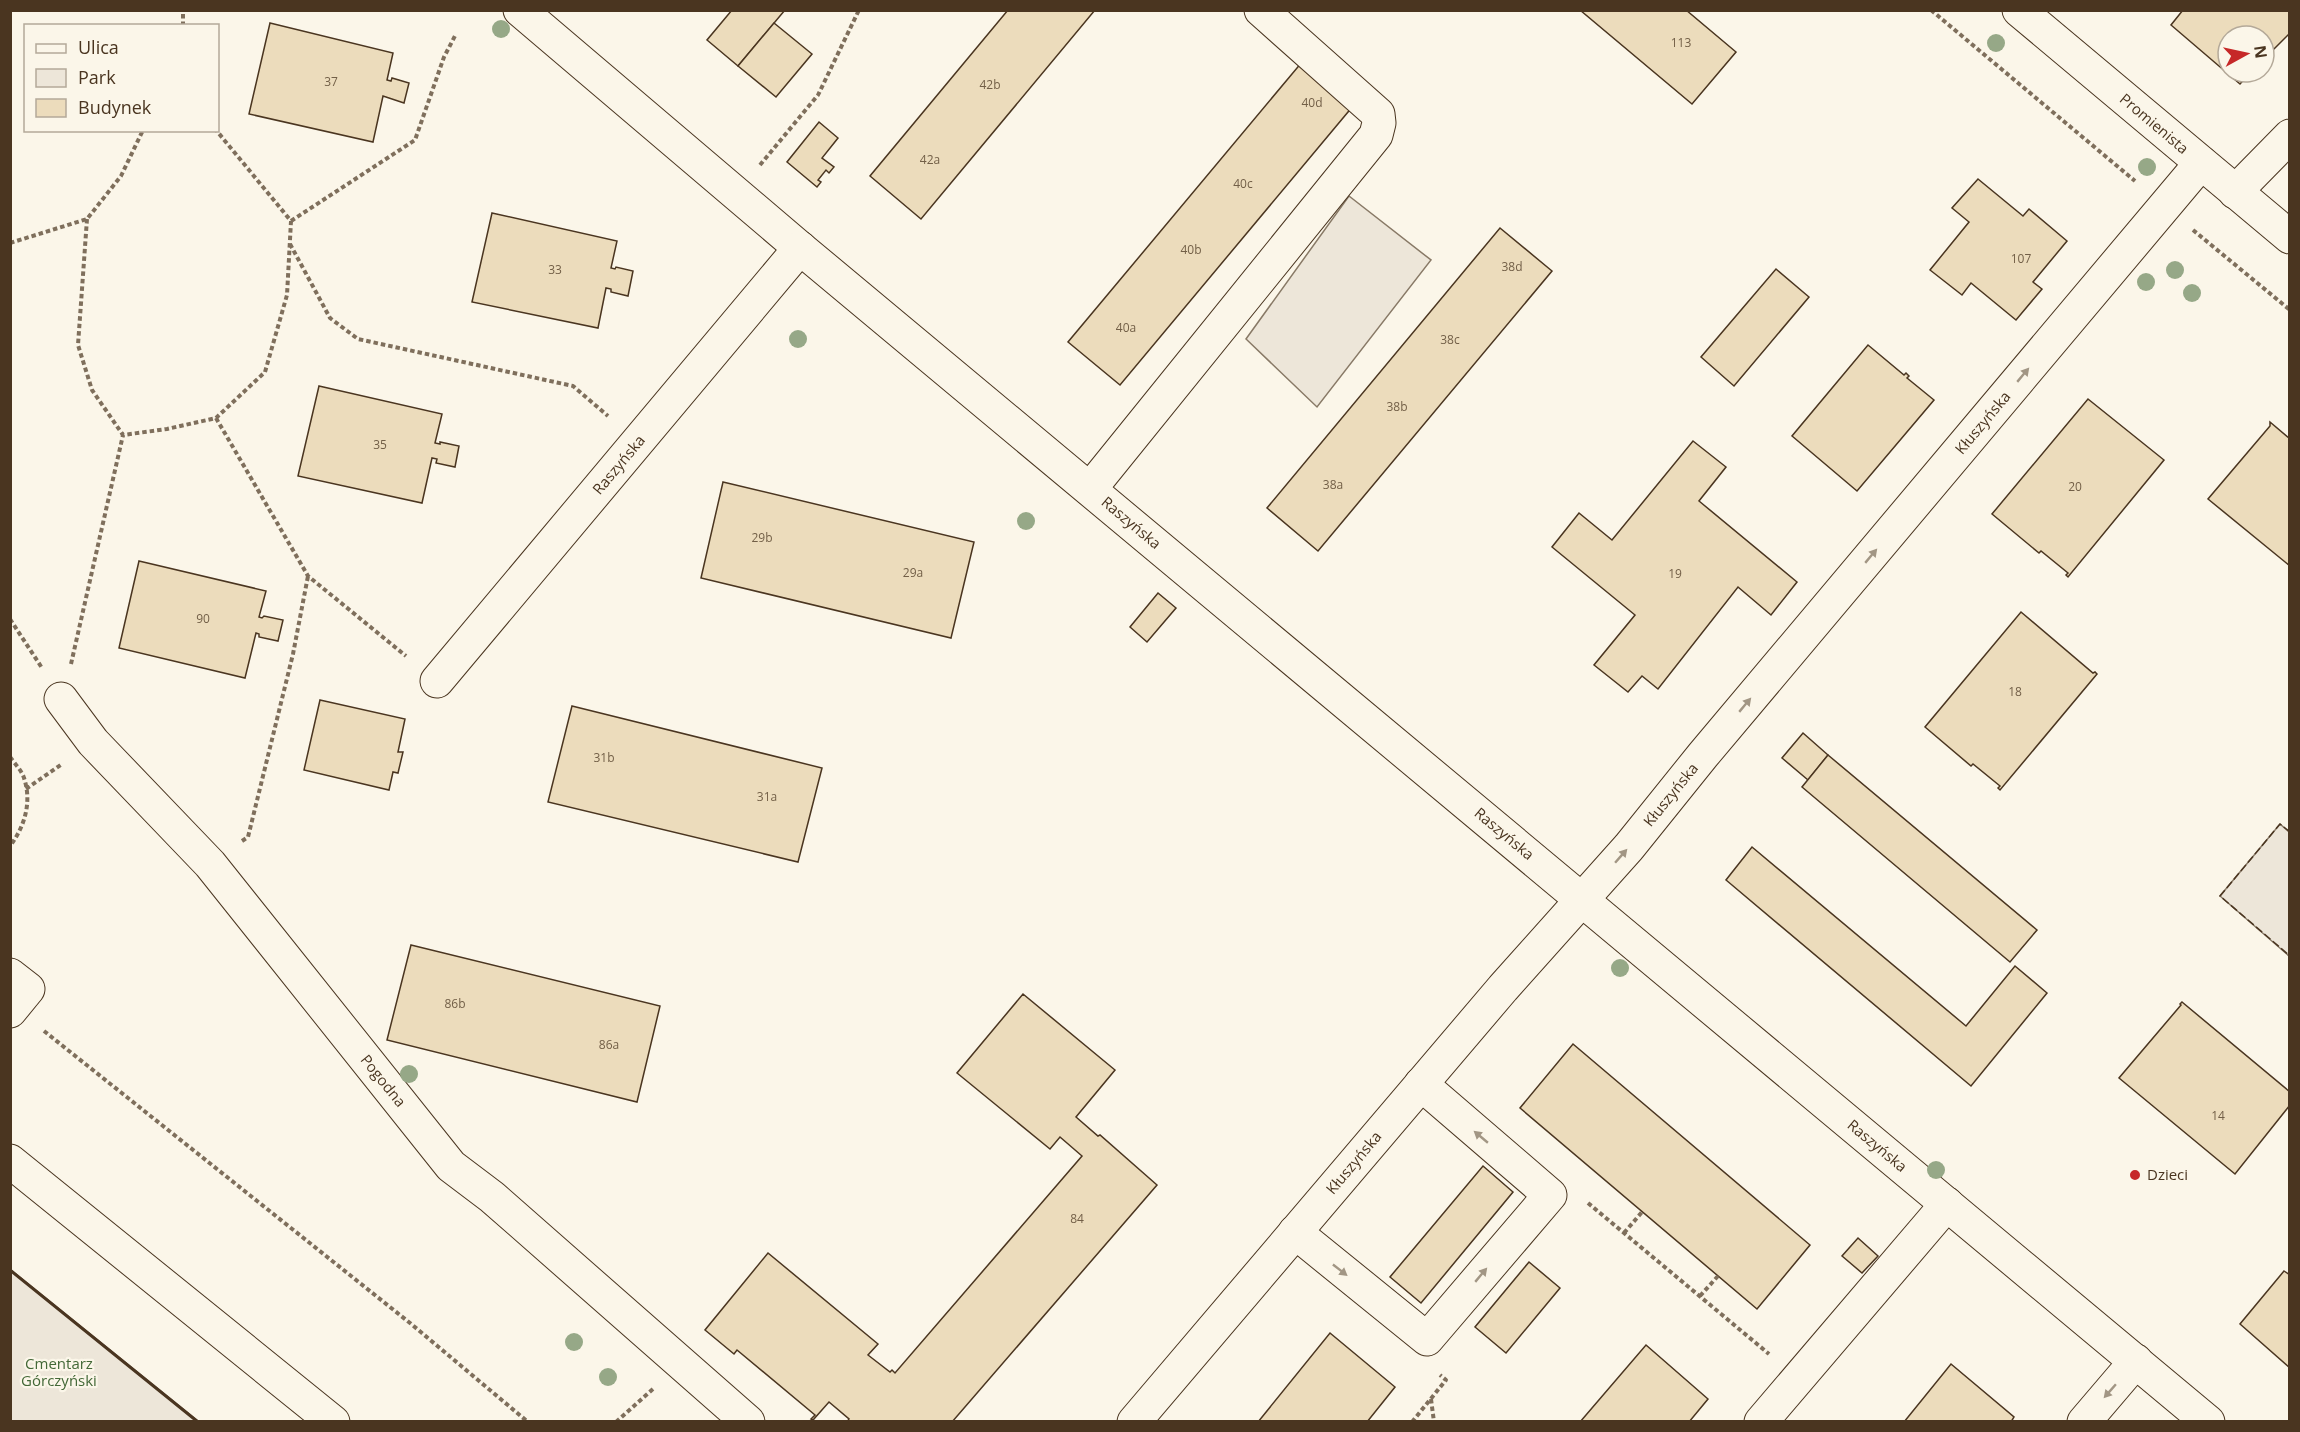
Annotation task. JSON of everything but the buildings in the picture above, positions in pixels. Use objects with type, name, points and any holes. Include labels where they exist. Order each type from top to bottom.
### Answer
[{"type":"street","name":"Raszyńska","points":[[520,10],[800,248],[2208,1422]]},
{"type":"street","points":[[1090,489],[1376,135],[1379,123],[1378,114],[1261,10]]},
{"type":"street","name":"Promienista","points":[[2019,10],[2289,237]]},
{"type":"street","points":[[2235,192],[2289,136]]},
{"type":"street","name":"Kłuszyńska","points":[[1134,1422],[1421,1084],[1569,913],[1583,900],[2201,163]]},
{"type":"street","name":"Raszyńska","points":[[437,681],[800,248]]},
{"type":"street","name":"Pogodna","points":[[61,699],[93,742],[210,864],[451,1166],[492,1197],[680,1360],[733,1417]]},
{"type":"street","points":[[10,975],[28,989],[12,1009]]},
{"type":"street","points":[[1295,1232],[1428,1339],[1550,1195],[1421,1084]]},
{"type":"street","points":[[10,1161],[333,1422]]},
{"type":"street","points":[[1761,1422],[1947,1204]]},
{"type":"street","points":[[2084,1422],[2136,1361]]},
{"type":"path","points":[[736,194],[818,95],[859,10]]},
{"type":"path","points":[[1931,10],[2289,310]]},
{"type":"path","points":[[291,221],[415,140],[444,57],[456,34]]},
{"type":"path","points":[[10,243],[87,219],[122,176],[141,132]]},
{"type":"path","points":[[123,435],[167,429],[216,418],[265,372],[287,295],[291,221],[218,132]]},
{"type":"path","points":[[61,699],[77,641],[123,435],[92,390],[78,345],[87,219]]},
{"type":"path","points":[[289,243],[330,318],[358,339],[573,386],[637,442]]},
{"type":"path","points":[[216,418],[308,576],[437,681]]},
{"type":"path","points":[[210,864],[248,837],[293,654],[308,576]]},
{"type":"path","points":[[10,619],[61,699]]},
{"type":"path","points":[[10,758],[24,777],[28,809],[21,832],[10,846]]},
{"type":"path","points":[[12,1009],[410,1323],[528,1422]]},
{"type":"path","points":[[1582,1198],[1773,1357]]},
{"type":"path","points":[[1624,1233],[1642,1212]]},
{"type":"path","points":[[1700,1296],[1718,1276]]},
{"type":"path","points":[[616,1422],[665,1378],[680,1360]]},
{"type":"path","points":[[1431,1399],[1434,1422]]},
{"type":"green space","points":[[1349,196],[1431,260],[1317,407],[1246,339]]},
{"type":"green space","points":[[2280,824],[2289,832],[2289,956],[2220,896]]},
{"type":"green space","name":"Cmentarz Górczyński","points":[[11,1270],[198,1421],[11,1421]]},
{"type":"fence","points":[[2290,832],[2280,824],[2220,896],[2290,956]]},
{"type":"wall","points":[[10,1270],[198,1422]]},
{"type":"place","name":"Dzieci","points":[[2135,1175]]}]
